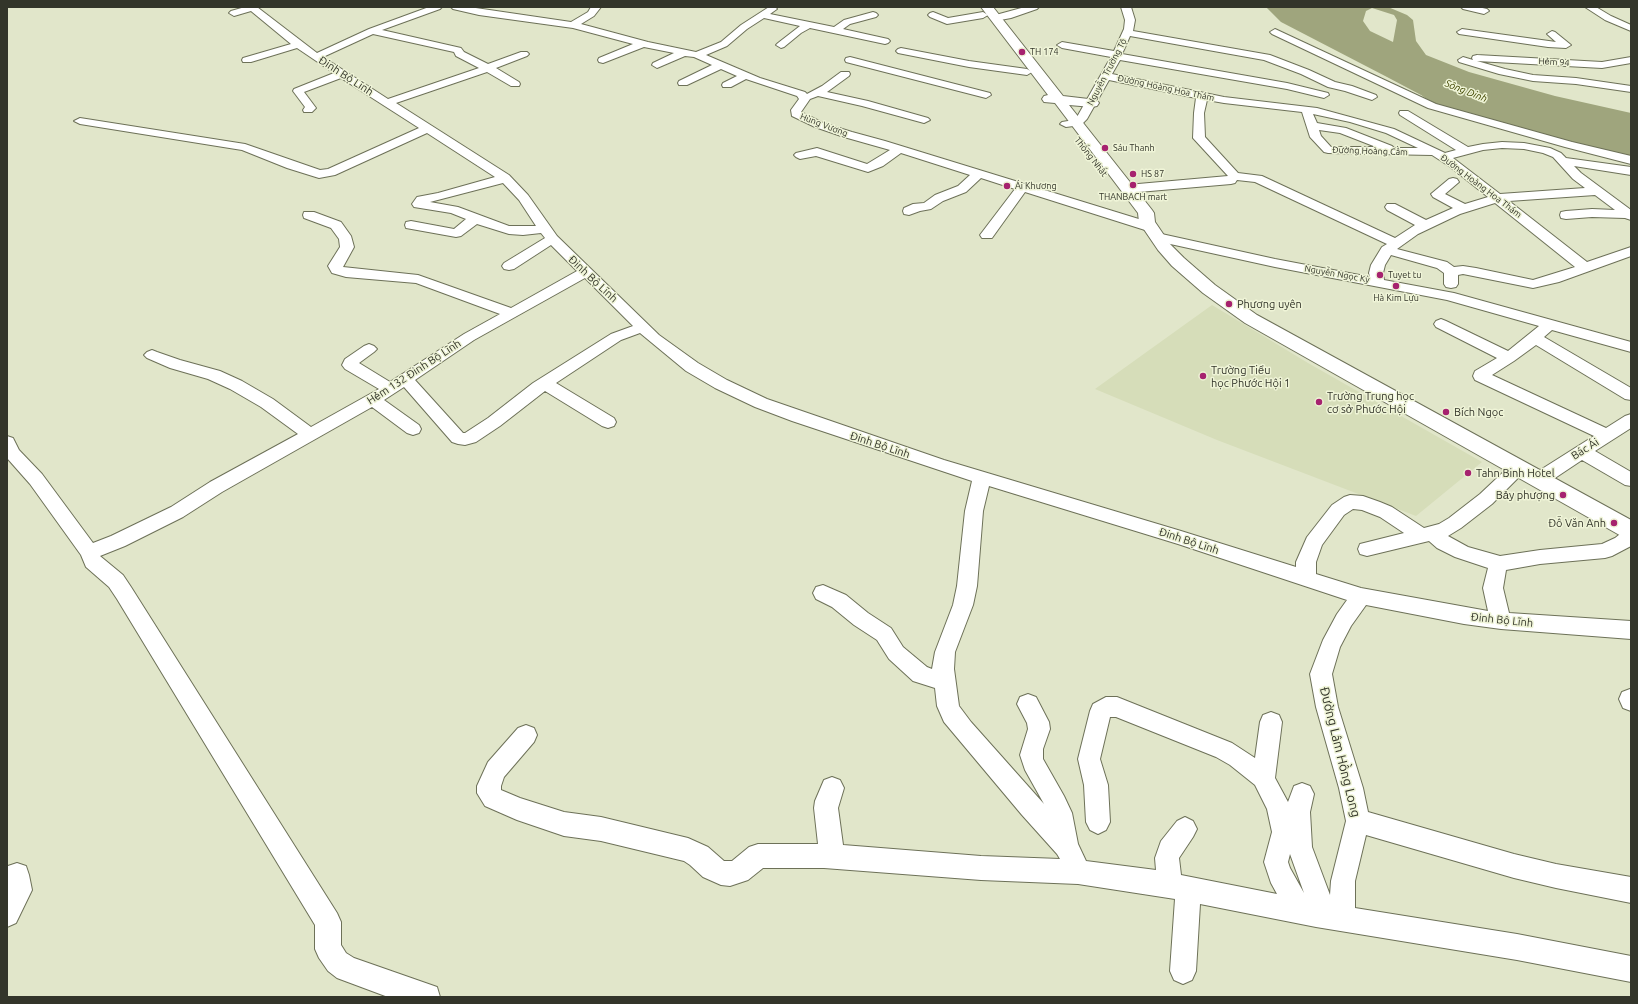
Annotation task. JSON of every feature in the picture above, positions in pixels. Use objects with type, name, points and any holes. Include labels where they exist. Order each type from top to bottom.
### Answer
[{"type":"main road","name":"Thống Nhất","points":[[989,16],[1027,72],[1053,99]]},
{"type":"main road","name":"Thống Nhất","points":[[989,16],[1053,99],[1135,214],[1151,229]]},
{"type":"main road","points":[[1053,99],[1092,103]]},
{"type":"main road","name":"Thống Nhất","points":[[1071,124],[1146,213],[1151,229]]},
{"type":"main road","points":[[1151,229],[1168,252],[1190,273],[1240,312],[1631,531]]},
{"type":"street","points":[[234,13],[252,7]]},
{"type":"street","name":"Đinh Bộ Lĩnh","points":[[252,7],[298,45],[426,129],[505,178],[520,193],[548,234],[643,328],[670,352],[692,367],[761,403],[798,417],[982,478],[1181,538],[1361,596],[1464,616],[1501,621],[1631,630]]},
{"type":"street","points":[[316,57],[372,31],[437,7]]},
{"type":"street","name":"Hùng Vương","points":[[456,7],[479,12],[573,25],[643,44],[697,55],[744,76],[799,93],[805,98],[796,112],[797,115],[838,132],[899,149],[1151,229]]},
{"type":"street","points":[[573,25],[591,14],[596,7]]},
{"type":"street","points":[[697,55],[724,44],[739,30],[774,7]]},
{"type":"street","points":[[933,15],[947,21],[1011,15],[1034,7]]},
{"type":"street","name":"Nguyễn Trường Tộ","points":[[1071,124],[1081,119],[1092,103],[1128,33],[1130,20],[1126,7]]},
{"type":"street","points":[[1466,7],[1484,11]]},
{"type":"street","points":[[1590,7],[1608,18],[1631,28]]},
{"type":"street","points":[[762,15],[885,41]]},
{"type":"street","points":[[835,31],[847,22],[873,15]]},
{"type":"street","points":[[781,45],[798,31],[809,25]]},
{"type":"street","points":[[372,31],[458,50],[459,54],[488,68],[515,84]]},
{"type":"street","points":[[1536,31],[1568,63],[1576,81],[1578,93]]},
{"type":"street","points":[[1179,43],[1186,32]]},
{"type":"street","points":[[1275,32],[1432,106],[1584,149],[1631,160]]},
{"type":"street","points":[[1462,32],[1548,44],[1566,44],[1552,34]]},
{"type":"street","points":[[1128,33],[1179,43],[1229,59],[1268,58],[1306,72],[1332,85],[1348,88],[1372,96]]},
{"type":"street","points":[[1229,88],[1229,59],[1234,38]]},
{"type":"street","points":[[603,60],[643,44]]},
{"type":"street","points":[[1285,48],[1300,44]]},
{"type":"street","points":[[247,60],[298,45]]},
{"type":"street","points":[[1062,45],[1117,56],[1229,88],[1298,88],[1324,95]]},
{"type":"street","points":[[901,51],[963,70],[1027,72]]},
{"type":"street","points":[[657,65],[685,52]]},
{"type":"street","points":[[386,103],[524,54]]},
{"type":"street","name":"Hẻm 94","points":[[1477,58],[1608,65],[1631,60]]},
{"type":"street","points":[[850,60],[986,95]]},
{"type":"street","points":[[1463,60],[1503,72],[1533,78],[1576,81],[1631,89]]},
{"type":"street","points":[[683,83],[720,65]]},
{"type":"street","points":[[947,86],[963,70]]},
{"type":"street","points":[[308,110],[311,108],[298,92],[342,74]]},
{"type":"street","points":[[805,98],[817,93],[845,74]]},
{"type":"street","points":[[727,85],[744,76]]},
{"type":"street","name":"Đường Hoàng Hoa Thám","points":[[1106,76],[1202,96],[1229,88],[1378,127],[1440,155],[1498,198],[1585,268]]},
{"type":"street","points":[[1318,112],[1327,88],[1332,85]]},
{"type":"street","points":[[817,93],[864,103],[924,120]]},
{"type":"street","points":[[1202,96],[1198,113],[1199,138],[1234,176],[1258,179],[1391,247],[1419,258],[1428,268],[1450,284],[1463,270],[1534,284],[1554,279],[1631,251]]},
{"type":"street","name":"Đường Hoàng Cầm","points":[[1306,109],[1310,126],[1318,141],[1328,150],[1440,155],[1467,152],[1487,146],[1516,145],[1550,152],[1564,161]]},
{"type":"street","points":[[1404,113],[1467,152]]},
{"type":"street","points":[[80,121],[245,147],[319,174],[331,172],[426,129]]},
{"type":"street","points":[[1310,126],[1342,130],[1398,152]]},
{"type":"street","points":[[800,155],[817,152],[868,168],[879,163],[899,149]]},
{"type":"street","points":[[1328,150],[1342,162]]},
{"type":"street","points":[[1564,161],[1631,171]]},
{"type":"street","points":[[1564,161],[1577,176],[1630,215]]},
{"type":"street","points":[[1363,162],[1384,162]]},
{"type":"street","points":[[909,211],[917,207],[927,206],[939,198],[962,190],[978,174]]},
{"type":"street","points":[[1127,189],[1231,180],[1234,176]]},
{"type":"street","points":[[505,178],[439,197],[421,200],[418,203],[419,205],[454,210],[494,226],[514,231],[548,234]]},
{"type":"street","points":[[1453,182],[1437,194],[1463,208]]},
{"type":"street","points":[[987,235],[1022,188]]},
{"type":"street","points":[[1378,282],[1376,273],[1378,264],[1391,247],[1413,231],[1463,208],[1498,198],[1597,191]]},
{"type":"street","points":[[1391,207],[1425,225]]},
{"type":"street","points":[[1566,216],[1592,213],[1630,215]]},
{"type":"street","points":[[309,215],[336,226],[346,239],[347,247],[335,266],[337,270],[418,279],[512,313]]},
{"type":"street","points":[[411,225],[456,233],[476,218]]},
{"type":"street","name":"Nguyễn Ngọc Kỳ","points":[[1151,229],[1198,245],[1275,263],[1378,282],[1450,284],[1549,324],[1631,347]]},
{"type":"street","points":[[509,266],[548,234]]},
{"type":"street","name":"Hẻm 132 Đinh Bộ Lĩnh","points":[[89,552],[118,541],[177,512],[310,434],[373,400],[464,340],[586,272]]},
{"type":"street","points":[[1441,324],[1509,358]]},
{"type":"street","points":[[1549,324],[1535,338],[1509,358],[1480,375],[1608,436]]},
{"type":"street","points":[[406,379],[460,439],[470,438],[545,384],[616,338],[643,328]]},
{"type":"street","points":[[1535,338],[1631,395]]},
{"type":"street","points":[[369,349],[350,362],[350,365],[390,389]]},
{"type":"street","points":[[152,355],[175,364],[214,375],[236,385],[267,403],[310,434]]},
{"type":"street","points":[[545,384],[608,422]]},
{"type":"street","points":[[373,400],[413,429]]},
{"type":"street","name":"Bác Ái","points":[[1540,479],[1631,420]]},
{"type":"street","points":[[7,442],[12,452],[36,479],[89,552],[93,562],[113,578],[124,593],[328,922],[328,949],[337,962],[346,969],[427,997]]},
{"type":"street","points":[[1581,451],[1631,480]]},
{"type":"street","points":[[1367,549],[1428,535],[1455,523],[1486,499],[1519,467]]},
{"type":"street","points":[[982,478],[974,511],[967,586],[963,605],[945,652],[943,679],[948,706],[952,715],[1030,807],[1066,845]]},
{"type":"street","points":[[1306,579],[1306,562],[1314,542],[1338,510],[1350,502],[1363,503],[1374,507],[1462,552],[1500,564],[1540,557],[1605,551],[1622,543],[1631,536]]},
{"type":"street","points":[[1500,564],[1496,571],[1493,588],[1501,621]]},
{"type":"street","points":[[823,593],[839,601],[861,619],[884,634],[896,653],[920,674],[930,678],[943,679]]},
{"type":"street","name":"Đường Lâm Hồng Long","points":[[1334,916],[1358,821],[1351,788],[1327,707],[1321,674],[1330,646],[1344,620],[1361,596]]},
{"type":"street","points":[[1028,704],[1038,722],[1039,729],[1031,754],[1037,769],[1060,813],[1066,845],[1078,872]]},
{"type":"street","points":[[1098,822],[1096,785],[1089,759],[1090,749],[1101,711],[1106,708],[1117,707],[1224,750],[1238,758],[1264,778],[1278,805],[1283,823],[1284,832],[1276,862],[1277,868],[1300,910]]},
{"type":"street","points":[[1264,778],[1271,722]]},
{"type":"street","points":[[526,735],[496,770],[489,786],[489,793],[493,798],[512,807],[564,824],[600,829],[688,850],[699,856],[712,868],[721,873],[730,874],[739,871],[758,856],[766,855],[832,857],[981,868],[1078,872],[1179,888],[1606,963],[1631,969]]},
{"type":"street","points":[[832,788],[826,808],[832,857]]},
{"type":"street","points":[[1302,794],[1298,812],[1300,846],[1334,916]]},
{"type":"street","points":[[1358,821],[1514,866],[1556,876],[1631,890]]},
{"type":"street","points":[[1183,971],[1179,888],[1166,864],[1170,850],[1185,829]]},
{"type":"street","points":[[7,914],[19,890],[17,875]]},
{"type":"shaded area","points":[[1212,305],[1308,363],[1482,462],[1416,516],[1217,440],[1095,389]]},
{"type":"water","name":"Sông Dinh","points":[[1266,7],[1388,7],[1407,15],[1413,20],[1416,41],[1426,55],[1469,72],[1555,96],[1631,113],[1631,158],[1583,148],[1432,103],[1421,95],[1281,22]],"holes":[[[1372,8],[1394,15],[1397,20],[1393,42],[1370,31],[1363,21],[1366,11]]]},
{"type":"place","name":"TH 174","points":[[1022,52]]},
{"type":"place","name":"Sáu Thanh","points":[[1105,148]]},
{"type":"place","name":"HS 87","points":[[1133,174]]},
{"type":"place","name":"THANBACH mart","points":[[1133,185]]},
{"type":"place","name":"Ái Khương","points":[[1007,186]]},
{"type":"place","name":"Tuyet tu","points":[[1380,275]]},
{"type":"place","name":"Hà Kim Lựu","points":[[1396,286]]},
{"type":"place","name":"Phương uyên","points":[[1229,304]]},
{"type":"place","name":"Trường Tiểu học Phước Hội 1","points":[[1203,376]]},
{"type":"place","name":"Trường Trung học cơ sở Phước Hội","points":[[1319,402]]},
{"type":"place","name":"Bích Ngọc","points":[[1446,412]]},
{"type":"place","name":"Tahn Binh Hotel","points":[[1468,473]]},
{"type":"place","name":"Bảy phượng","points":[[1563,495]]},
{"type":"place","name":"Đỗ Văn Anh","points":[[1614,523]]}]
